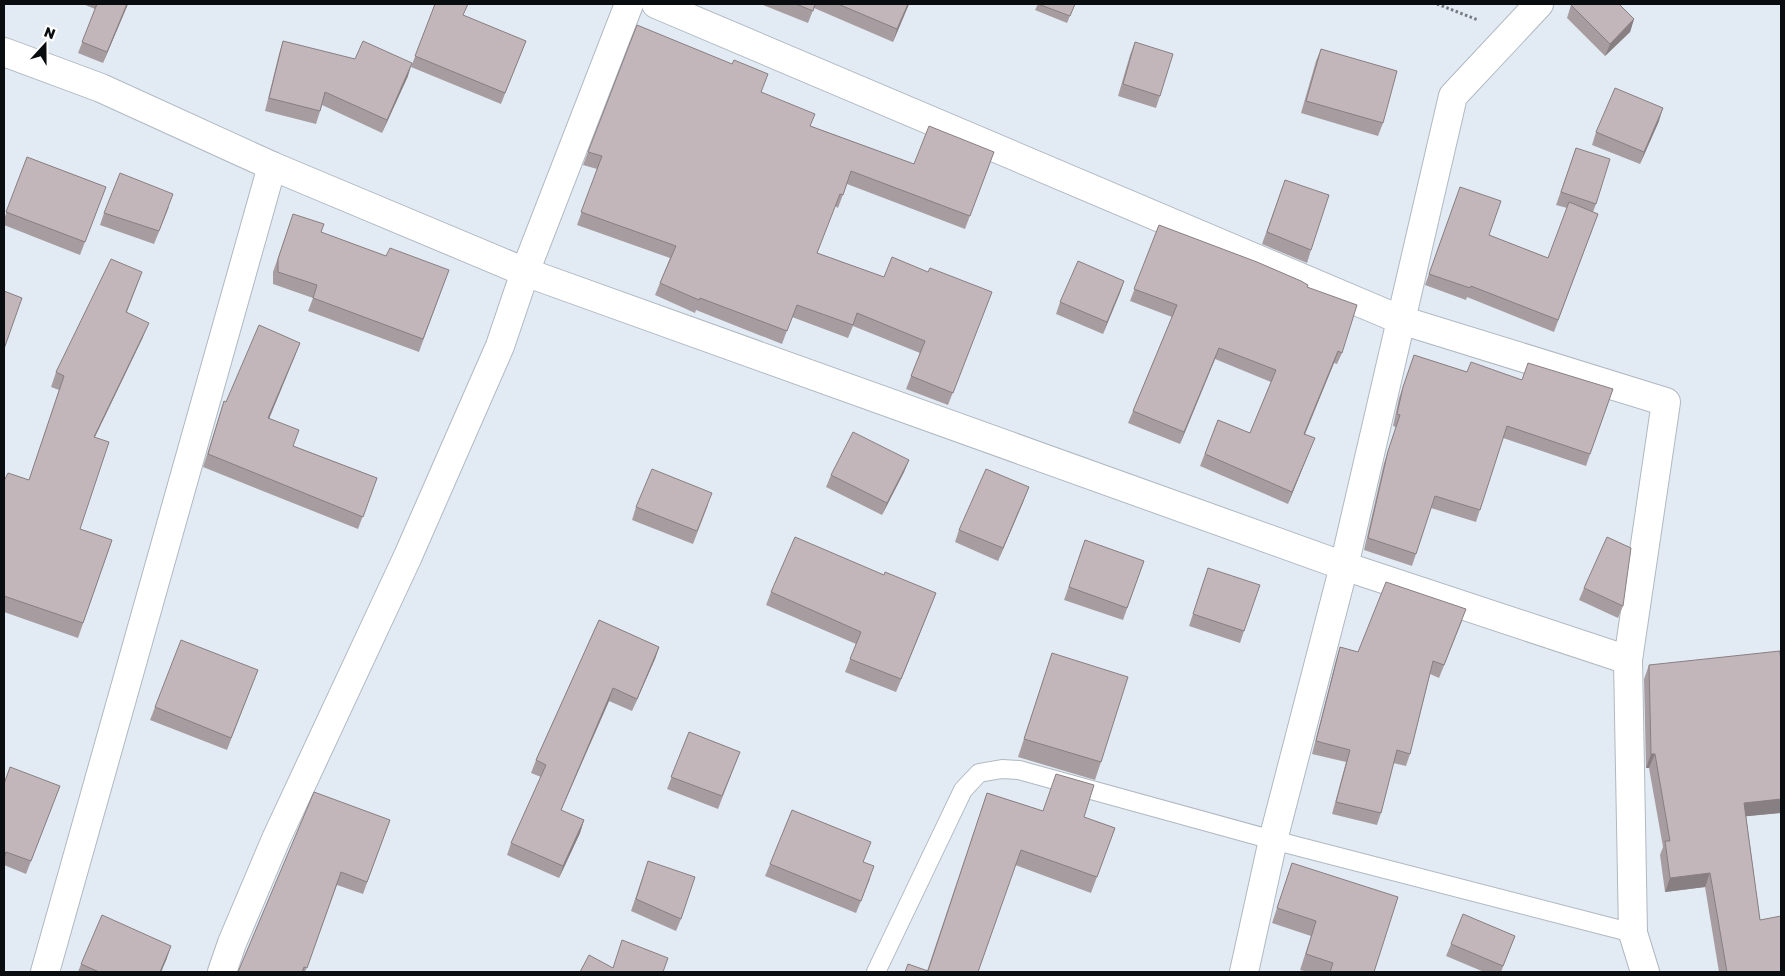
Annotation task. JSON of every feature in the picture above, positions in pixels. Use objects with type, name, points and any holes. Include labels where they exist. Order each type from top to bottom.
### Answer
[{"type":"street","points":[[222,972],[232,943],[276,839],[408,556],[488,373],[629,4]]},
{"type":"street","points":[[656,4],[1402,320],[1666,402],[1628,660],[1633,933],[1645,972]]},
{"type":"street","points":[[1244,972],[1272,840],[1344,566],[1453,96],[1510,32],[1539,4]]},
{"type":"street","points":[[4,52],[101,88],[272,166],[525,272],[1344,566],[1628,660]]},
{"type":"street","points":[[45,972],[272,166]]},
{"type":"lane","points":[[876,972],[963,790],[979,773],[1002,769],[1019,770],[1272,840],[1633,933]]},
{"type":"path","points":[[1436,4],[1510,32]]},
{"type":"building","points":[[97,4],[127,4],[107,52],[82,42]]},
{"type":"building","points":[[435,4],[468,4],[463,15],[526,41],[505,93],[415,56]]},
{"type":"building","points":[[796,4],[815,4],[813,11]]},
{"type":"building","points":[[838,4],[908,4],[897,29]]},
{"type":"building","points":[[1038,4],[1075,4],[1070,16]]},
{"type":"building","points":[[1619,4],[1634,19],[1610,44],[1571,5]]},
{"type":"building","points":[[637,25],[732,64],[734,60],[768,74],[761,92],[815,114],[810,126],[914,164],[929,126],[994,152],[970,216],[851,171],[843,195],[840,194],[817,253],[884,277],[892,257],[928,272],[930,268],[992,292],[953,393],[911,376],[925,341],[857,313],[853,325],[797,305],[787,331],[700,298],[699,300],[660,283],[676,246],[581,212],[602,156],[588,152]]},
{"type":"building","points":[[283,41],[355,59],[363,41],[412,63],[387,120],[325,92],[320,111],[269,98]]},
{"type":"building","points":[[1135,42],[1173,54],[1160,96],[1123,84]]},
{"type":"building","points":[[1321,49],[1397,71],[1383,123],[1306,101]]},
{"type":"building","points":[[1615,88],[1663,108],[1644,152],[1596,132]]},
{"type":"building","points":[[1576,148],[1610,159],[1596,204],[1561,192]]},
{"type":"building","points":[[27,157],[106,187],[85,242],[6,212]]},
{"type":"building","points":[[120,173],[173,194],[159,231],[104,213]]},
{"type":"building","points":[[1285,180],[1329,195],[1311,250],[1267,232]]},
{"type":"building","points":[[1460,187],[1501,201],[1489,235],[1548,258],[1569,202],[1598,214],[1558,320],[1471,286],[1470,288],[1429,274]]},
{"type":"building","points":[[293,214],[324,224],[321,232],[386,256],[390,248],[449,270],[423,339],[313,298],[317,285],[278,272],[278,259]]},
{"type":"building","points":[[1159,225],[1257,262],[1301,281],[1308,285],[1307,287],[1357,305],[1342,353],[1338,351],[1304,434],[1315,438],[1292,492],[1205,454],[1218,420],[1250,433],[1276,370],[1219,348],[1184,432],[1133,411],[1177,305],[1134,289]]},
{"type":"building","points":[[111,259],[142,272],[126,312],[149,323],[94,437],[109,442],[80,529],[112,540],[83,623],[4,596],[4,481],[8,473],[29,480],[64,376],[56,372]]},
{"type":"building","points":[[1078,261],[1124,281],[1107,322],[1060,302]]},
{"type":"building","points":[[4,291],[22,298],[4,349]]},
{"type":"building","points":[[259,325],[300,343],[268,418],[299,430],[293,446],[377,478],[363,517],[208,454],[224,401],[226,402]]},
{"type":"building","points":[[1414,355],[1467,372],[1471,362],[1522,380],[1528,363],[1613,389],[1590,454],[1507,426],[1480,510],[1435,496],[1416,554],[1368,538],[1388,451],[1400,415],[1397,414],[1403,387]]},
{"type":"building","points":[[853,432],[909,460],[887,503],[831,475]]},
{"type":"building","points":[[652,469],[712,493],[697,531],[636,507]]},
{"type":"building","points":[[986,469],[1029,487],[1003,548],[959,530]]},
{"type":"building","points":[[795,537],[884,575],[885,572],[936,593],[901,679],[850,659],[861,632],[771,592]]},
{"type":"building","points":[[1607,537],[1631,548],[1623,606],[1584,588]]},
{"type":"building","points":[[1085,540],[1144,561],[1127,608],[1069,587]]},
{"type":"building","points":[[1208,568],[1260,585],[1244,631],[1193,614]]},
{"type":"building","points":[[1386,582],[1466,609],[1444,665],[1433,661],[1410,754],[1397,750],[1381,813],[1336,802],[1350,750],[1316,741],[1340,647],[1358,652]]},
{"type":"building","points":[[599,620],[659,647],[637,699],[613,688],[561,810],[584,820],[563,866],[511,843],[546,765],[536,760]]},
{"type":"building","points":[[181,640],[258,670],[231,738],[155,707]]},
{"type":"building","points":[[1780,651],[1781,799],[1744,803],[1760,920],[1781,916],[1781,972],[1727,972],[1710,873],[1670,878],[1665,841],[1670,841],[1655,754],[1651,754],[1649,665]]},
{"type":"building","points":[[1052,653],[1128,677],[1101,762],[1024,739]]},
{"type":"building","points":[[689,732],[740,752],[722,796],[671,777]]},
{"type":"building","points":[[10,767],[60,786],[31,861],[6,852],[4,858],[4,784]]},
{"type":"building","points":[[1056,774],[1094,785],[1084,817],[1115,828],[1097,877],[1021,850],[978,972],[905,972],[908,964],[928,971],[987,793],[1043,811]]},
{"type":"building","points":[[314,792],[390,820],[367,882],[341,872],[307,968],[304,967],[302,972],[238,972]]},
{"type":"building","points":[[792,810],[871,842],[863,862],[874,866],[861,901],[770,864]]},
{"type":"building","points":[[648,861],[695,877],[681,919],[636,899]]},
{"type":"building","points":[[1292,863],[1398,897],[1374,972],[1330,972],[1333,963],[1306,954],[1316,921],[1277,908]]},
{"type":"building","points":[[1463,914],[1515,936],[1503,966],[1451,944]]},
{"type":"building","points":[[102,915],[171,946],[160,972],[99,972],[81,964]]},
{"type":"building","points":[[622,940],[668,958],[663,972],[580,972],[589,955],[613,968]]}]
